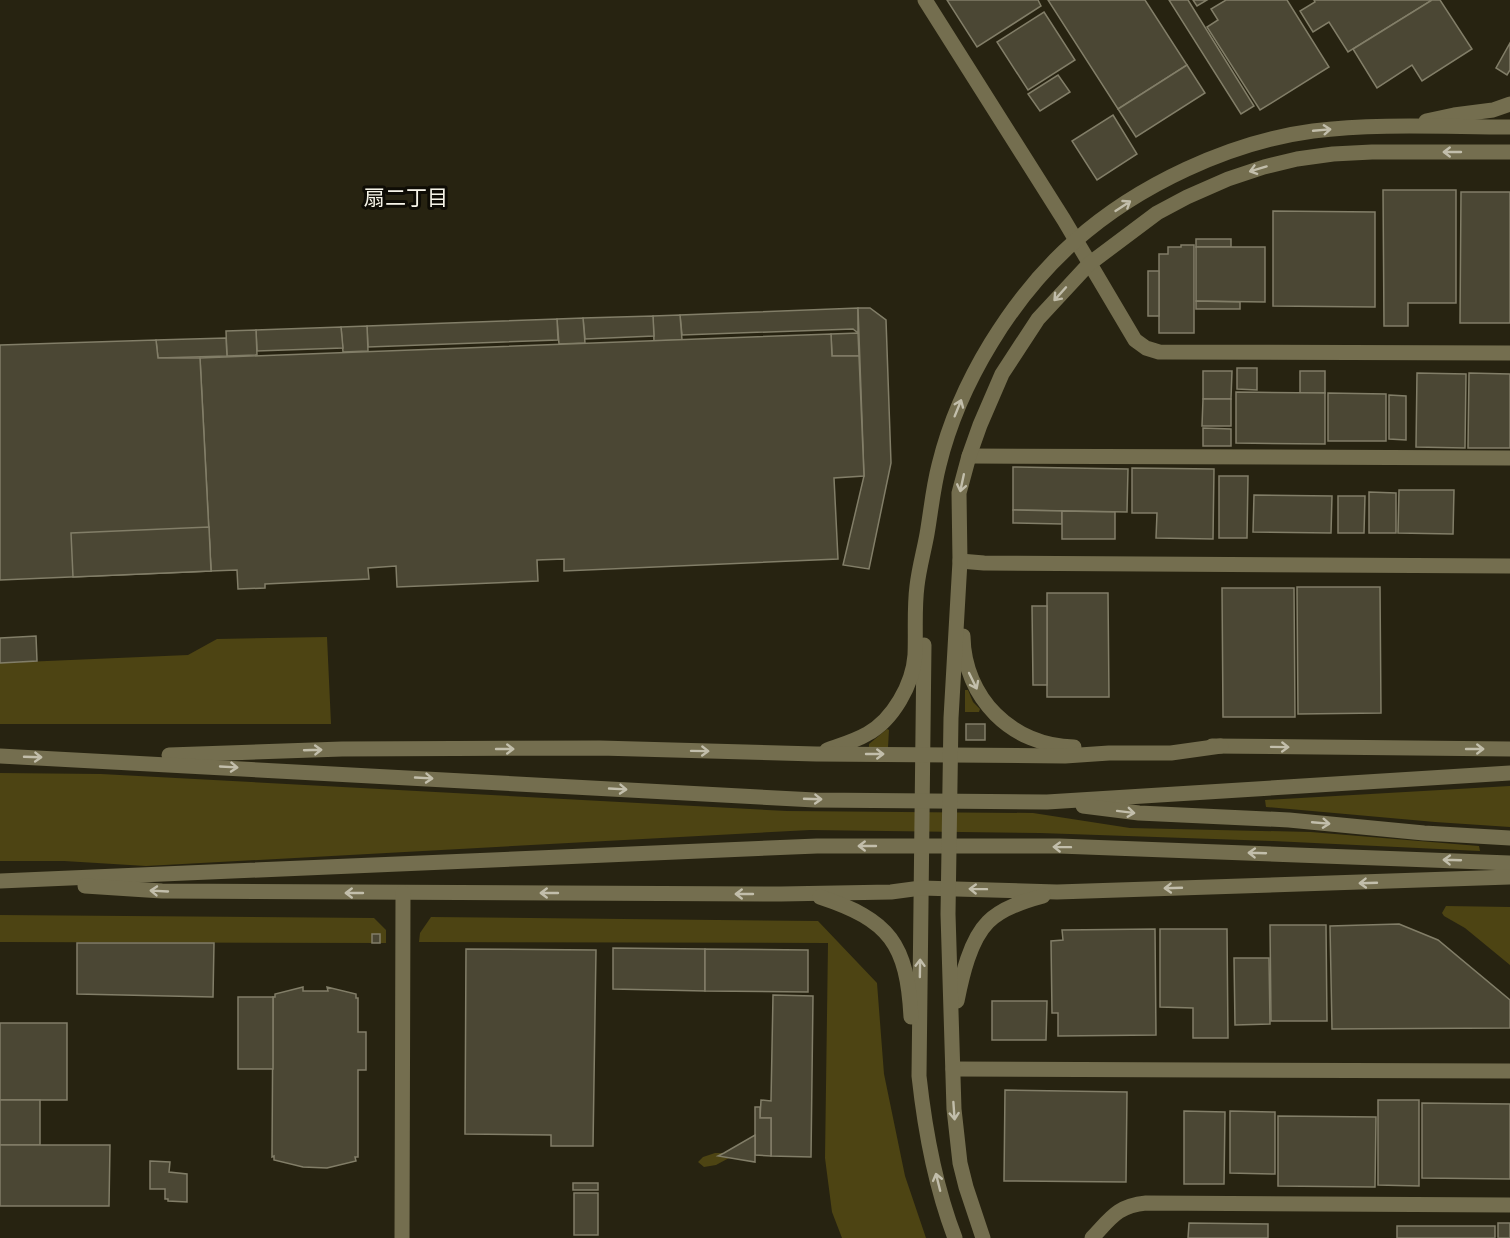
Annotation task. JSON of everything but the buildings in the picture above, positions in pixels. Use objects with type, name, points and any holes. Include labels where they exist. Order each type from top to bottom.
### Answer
[{"type":"street","points":[[925,0],[1076,240],[1135,340],[1146,348],[1159,352],[1510,352]]},
{"type":"street","points":[[1400,126],[1493,110],[1510,104]]},
{"type":"street","points":[[816,754],[868,734],[882,723],[899,700],[915,658],[917,586],[939,464],[965,390],[1015,308],[1034,284],[1076,240],[1109,215],[1167,179],[1188,168],[1258,142],[1312,131],[1400,126],[1510,127]]},
{"type":"street","points":[[983,1238],[960,1163],[954,1109],[949,889],[956,605],[960,561],[958,507],[962,478],[990,401],[1018,347],[1038,319],[1089,264],[1157,213],[1187,197],[1228,179],[1297,159],[1372,152],[1510,152]]},
{"type":"street","points":[[969,456],[1510,458]]},
{"type":"street","points":[[919,1076],[925,546]]},
{"type":"street","points":[[960,561],[1510,566]]},
{"type":"street","points":[[956,605],[963,620],[966,665],[972,682],[982,698],[1001,719],[1026,737],[1046,744],[1068,747],[1510,749]]},
{"type":"street","points":[[66,758],[342,749],[600,748],[816,754],[1065,756],[1171,753],[1221,746]]},
{"type":"street","points":[[0,756],[815,800],[1047,802],[1510,773]]},
{"type":"street","points":[[1047,802],[1139,813],[1289,820],[1424,833],[1510,838]]},
{"type":"street","points":[[3,881],[817,846],[1059,846],[1510,863]]},
{"type":"street","points":[[3,881],[162,891],[782,894],[891,892],[921,888],[1057,892],[1510,877]]},
{"type":"street","points":[[953,1024],[966,964],[987,923],[1001,912],[1018,904],[1057,892]]},
{"type":"street","points":[[402,1238],[403,893]]},
{"type":"street","points":[[782,894],[819,896],[846,906],[880,926],[888,934],[900,956],[909,996],[912,1042],[926,1128],[936,1176],[955,1238]]},
{"type":"street","points":[[953,1069],[1510,1071]]},
{"type":"street","points":[[1092,1238],[1116,1213],[1129,1205],[1146,1203],[1510,1205]]},
{"type":"shaded area","points":[[327,637],[331,724],[0,724],[0,663],[188,655],[217,639]]},
{"type":"shaded area","points":[[965,690],[968,690],[973,702],[980,709],[979,712],[965,712]]},
{"type":"shaded area","points":[[887,729],[889,730],[888,747],[869,747],[869,744]]},
{"type":"shaded area","points":[[0,773],[101,774],[787,811],[1033,813],[1130,828],[1311,832],[1479,846],[1480,851],[1040,833],[810,830],[146,866],[64,861],[0,861]]},
{"type":"shaded area","points":[[1510,786],[1510,827],[1266,807],[1265,800]]},
{"type":"shaded area","points":[[1446,906],[1510,907],[1510,965],[1465,928],[1444,916],[1442,913]]},
{"type":"shaded area","points":[[0,915],[374,918],[386,930],[386,943],[0,942]]},
{"type":"shaded area","points":[[431,917],[818,921],[877,983],[884,1074],[905,1176],[926,1238],[842,1238],[832,1212],[825,1158],[828,943],[419,942],[420,933]]},
{"type":"shaded area","points":[[724,1153],[719,1156],[729,1158],[716,1165],[704,1167],[698,1162],[703,1157]]},
{"type":"district","name":"扇二丁目","points":[[406,198]]}]
